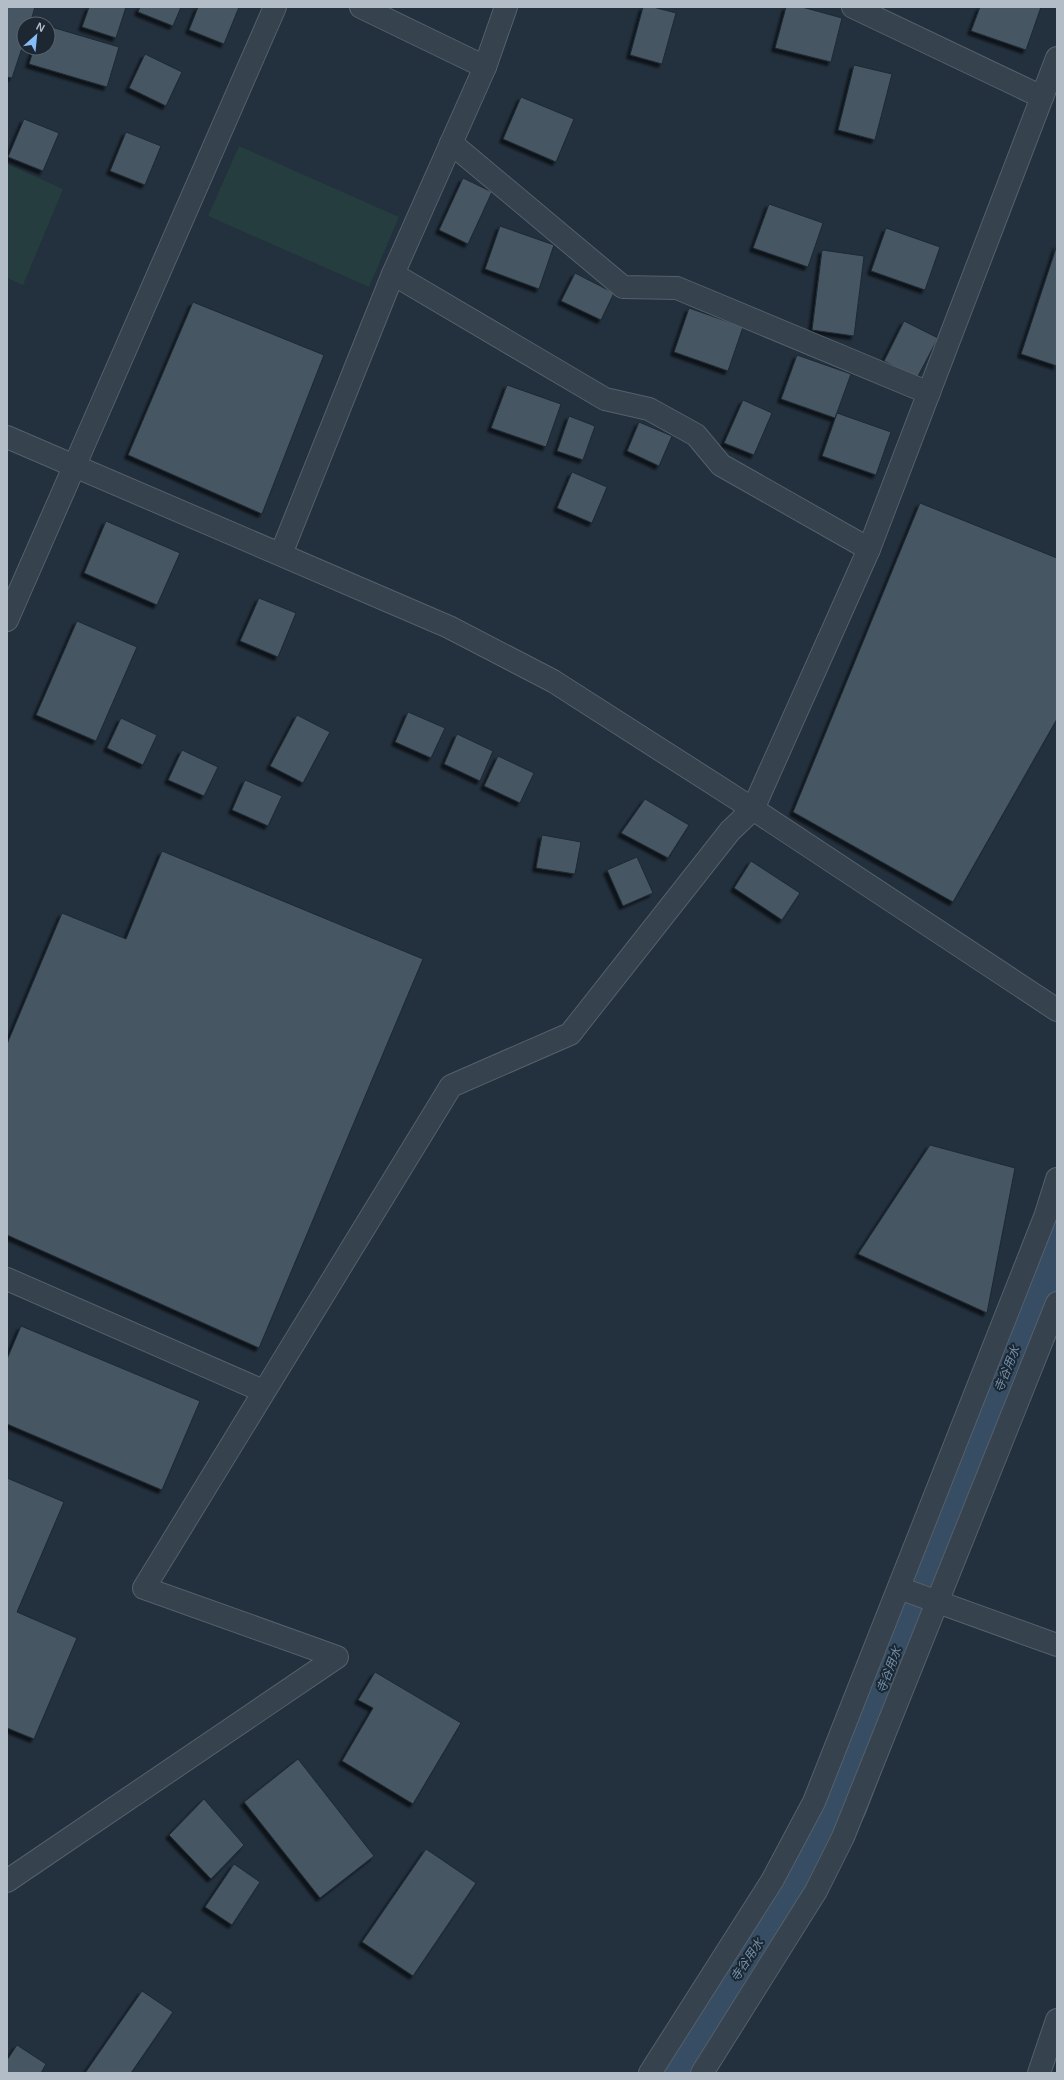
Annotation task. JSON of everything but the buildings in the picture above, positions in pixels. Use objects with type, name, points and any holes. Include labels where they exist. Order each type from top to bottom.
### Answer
[{"type":"street","points":[[7,620],[275,7]]},
{"type":"street","points":[[361,7],[485,66]]},
{"type":"street","points":[[281,554],[393,274],[485,66],[506,7]]},
{"type":"street","points":[[853,7],[1042,97]]},
{"type":"street","points":[[7,1881],[337,1657],[144,1588],[451,1086],[570,1034],[730,831],[752,809],[869,549],[1057,58]]},
{"type":"street","points":[[451,143],[623,286],[677,288],[929,393]]},
{"type":"street","points":[[393,274],[605,399],[649,409],[696,435],[721,466],[869,549]]},
{"type":"street","points":[[7,437],[449,627],[553,681],[752,809],[1057,1010]]},
{"type":"street","points":[[650,2073],[772,1881],[814,1802],[1045,1217],[1057,1179]]},
{"type":"street","points":[[7,1279],[263,1392]]},
{"type":"street","points":[[702,2073],[816,1891],[843,1837],[863,1792],[1057,1303]]},
{"type":"street","points":[[899,1588],[1057,1645]]},
{"type":"street","points":[[1039,2073],[1057,2020]]},
{"type":"green space","points":[[239,146],[399,217],[369,287],[208,216]]},
{"type":"green space","points":[[7,164],[63,189],[23,285],[7,278]]},
{"type":"waterway","name":"寺谷用水","points":[[672,2073],[777,1915],[839,1803],[943,1530],[1057,1243]]}]
